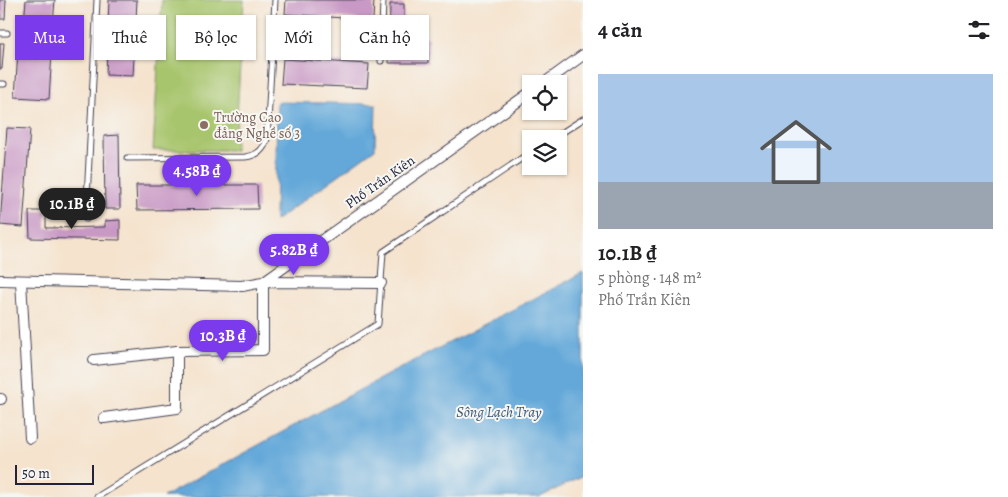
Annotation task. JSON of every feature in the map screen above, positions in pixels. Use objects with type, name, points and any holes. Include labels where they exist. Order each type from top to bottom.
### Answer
[{"type":"street","points":[[555,75],[583,55]]},
{"type":"street","name":"Phố Trần Kiên","points":[[0,280],[242,286],[263,282],[522,98]]},
{"type":"street","points":[[21,281],[30,438]]},
{"type":"street","points":[[94,360],[177,352],[263,350],[263,282],[381,283]]},
{"type":"street","points":[[104,418],[177,408],[177,352]]},
{"type":"lane","points":[[86,219],[97,0]]},
{"type":"lane","points":[[127,158],[245,157],[255,155],[263,148],[267,134],[276,0]]},
{"type":"lane","points":[[381,61],[383,0]]},
{"type":"lane","points":[[0,32],[8,33]]},
{"type":"lane","points":[[566,130],[583,119]]},
{"type":"lane","points":[[97,497],[378,324],[383,252],[522,158]]},
{"type":"green space","points":[[162,0],[244,0],[243,15],[176,15],[176,60],[240,60],[235,150],[153,150],[158,60],[166,60],[166,15],[161,15]]},
{"type":"water","points":[[277,102],[376,104],[375,149],[275,221]]},
{"type":"water","name":"Sông Lạch Tray","points":[[583,273],[583,476],[540,497],[163,497],[387,375]]},
{"type":"building","points":[[0,0],[6,0],[5,19],[0,19]]},
{"type":"building","points":[[26,0],[55,0],[54,15],[25,15]]},
{"type":"building","points":[[109,0],[137,0],[136,15],[108,15]]},
{"type":"building","points":[[286,0],[374,0],[373,15],[341,15],[341,18],[331,17],[331,15],[285,14]]},
{"type":"building","points":[[390,4],[404,4],[404,15],[390,15]]},
{"type":"building","points":[[0,43],[4,43],[2,69],[0,69]]},
{"type":"building","points":[[17,60],[52,60],[49,99],[15,97]]},
{"type":"building","points":[[107,60],[134,60],[133,76],[106,75]]},
{"type":"building","points":[[283,60],[369,64],[367,88],[281,84]]},
{"type":"building","points":[[389,60],[428,60],[428,63],[389,63]]},
{"type":"building","points":[[7,128],[30,129],[23,227],[0,225]]},
{"type":"building","points":[[119,135],[120,209],[105,209],[104,136]]},
{"type":"building","points":[[136,185],[257,185],[258,209],[137,210]]},
{"type":"building","points":[[29,211],[46,211],[46,228],[105,227],[105,221],[120,220],[120,240],[30,238]]},
{"type":"place","name":"Trường Cao đẳng Nghề số 3","points":[[204,125]]}]
